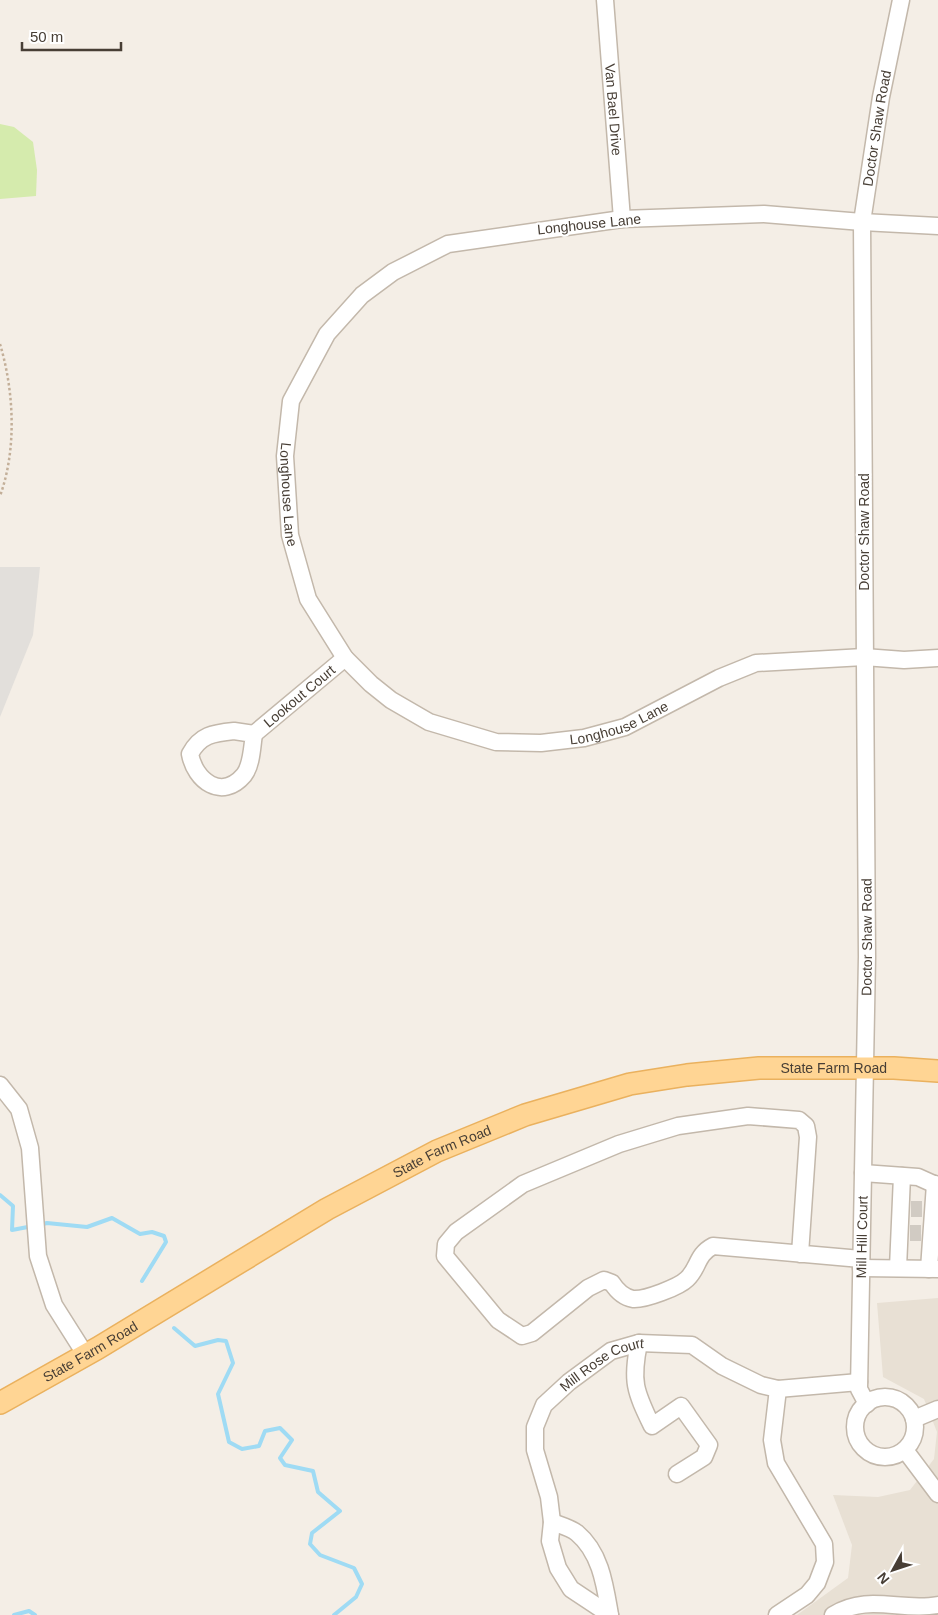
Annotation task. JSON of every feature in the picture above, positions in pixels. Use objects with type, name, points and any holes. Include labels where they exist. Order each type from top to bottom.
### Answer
[{"type":"main road","name":"State Farm Road","points":[[0,1403],[327,1210],[437,1151],[525,1115],[630,1084],[687,1075],[760,1068],[865,1068],[938,1071]]},
{"type":"street","name":"Van Bael Drive","points":[[605,0],[622,218]]},
{"type":"street","name":"Doctor Shaw Road","points":[[865,1068],[867,957],[862,222],[881,97],[901,0]]},
{"type":"street","name":"Longhouse Lane","points":[[938,226],[764,214],[622,218],[448,244],[393,272],[362,295],[327,334],[291,401],[285,456],[290,535],[308,599],[345,658],[370,684],[391,700],[429,722],[496,742],[542,744],[587,738],[625,727],[719,678],[756,663],[864,658],[904,660],[938,658]]},
{"type":"street","name":"Lookout Court","points":[[254,734],[345,658]]},
{"type":"street","name":"Mill Hill Court","points":[[865,1068],[859,1389],[867,1404]]},
{"type":"street","points":[[0,1085],[19,1109],[30,1148],[38,1256],[54,1305],[85,1354]]},
{"type":"street","points":[[800,1254],[808,1137],[806,1126],[799,1120],[748,1116],[678,1126],[619,1144],[552,1170],[523,1184],[456,1232],[446,1244],[445,1256],[498,1320],[522,1336],[532,1334],[588,1288],[604,1280],[612,1283],[619,1293],[633,1299],[670,1289],[688,1278],[704,1250],[713,1246],[800,1254],[898,1268],[934,1269],[916,1233],[917,1209],[936,1185],[918,1177],[863,1172]]},
{"type":"street","points":[[898,1268],[916,1233],[917,1209],[902,1176]]},
{"type":"street","points":[[639,1342],[634,1368],[636,1394],[652,1426],[681,1406],[708,1445],[704,1457],[677,1474]]},
{"type":"street","name":"Mill Rose Court","points":[[610,1615],[571,1589],[558,1568],[550,1541],[552,1522],[549,1497],[536,1450],[535,1427],[544,1405],[569,1382],[611,1351],[639,1342],[692,1345],[722,1366],[761,1385],[778,1389],[859,1382]]},
{"type":"street","points":[[777,1615],[807,1595],[817,1583],[825,1562],[824,1544],[776,1464],[772,1440],[778,1389]]},
{"type":"street","points":[[885,1398],[894,1399],[903,1403],[914,1419],[914,1435],[905,1450],[898,1455],[878,1456],[862,1447],[858,1438],[856,1419],[867,1404],[885,1398]]},
{"type":"street","points":[[914,1419],[938,1409]]},
{"type":"street","points":[[905,1450],[938,1494]]},
{"type":"street","name":"Mill Rose Court","points":[[552,1522],[577,1533],[592,1552],[603,1574],[610,1615]]},
{"type":"street","points":[[833,1615],[864,1603],[927,1607],[938,1605]]},
{"type":"path","points":[[0,344],[6,365],[11,408],[9,448],[0,496]]},
{"type":"shaded area","points":[[0,567],[40,567],[33,635],[0,717]]},
{"type":"shaded area","points":[[938,1298],[938,1615],[797,1615],[848,1578],[852,1545],[833,1495],[878,1497],[910,1490],[934,1459],[937,1432],[924,1399],[883,1377],[877,1303]]},
{"type":"green space","points":[[0,124],[14,127],[33,142],[37,170],[36,196],[0,199]]},
{"type":"waterway","points":[[0,1195],[13,1206],[12,1230],[33,1226]]},
{"type":"waterway","points":[[39,1225],[47,1223],[87,1227],[112,1218],[140,1234],[152,1232],[164,1236],[166,1242],[142,1281]]},
{"type":"waterway","points":[[174,1328],[195,1346],[218,1340],[226,1341],[233,1363],[218,1394],[229,1442],[242,1449],[259,1446],[265,1431],[280,1428],[292,1440],[280,1458],[285,1465],[313,1471],[318,1492],[340,1511],[312,1533],[310,1544],[320,1555],[354,1568],[362,1584],[356,1597],[334,1615]]},
{"type":"waterway","points":[[14,1615],[29,1611],[35,1615]]},
{"type":"tunnel","points":[[911,1209],[922,1209]]},
{"type":"tunnel","points":[[910,1233],[921,1233]]}]
